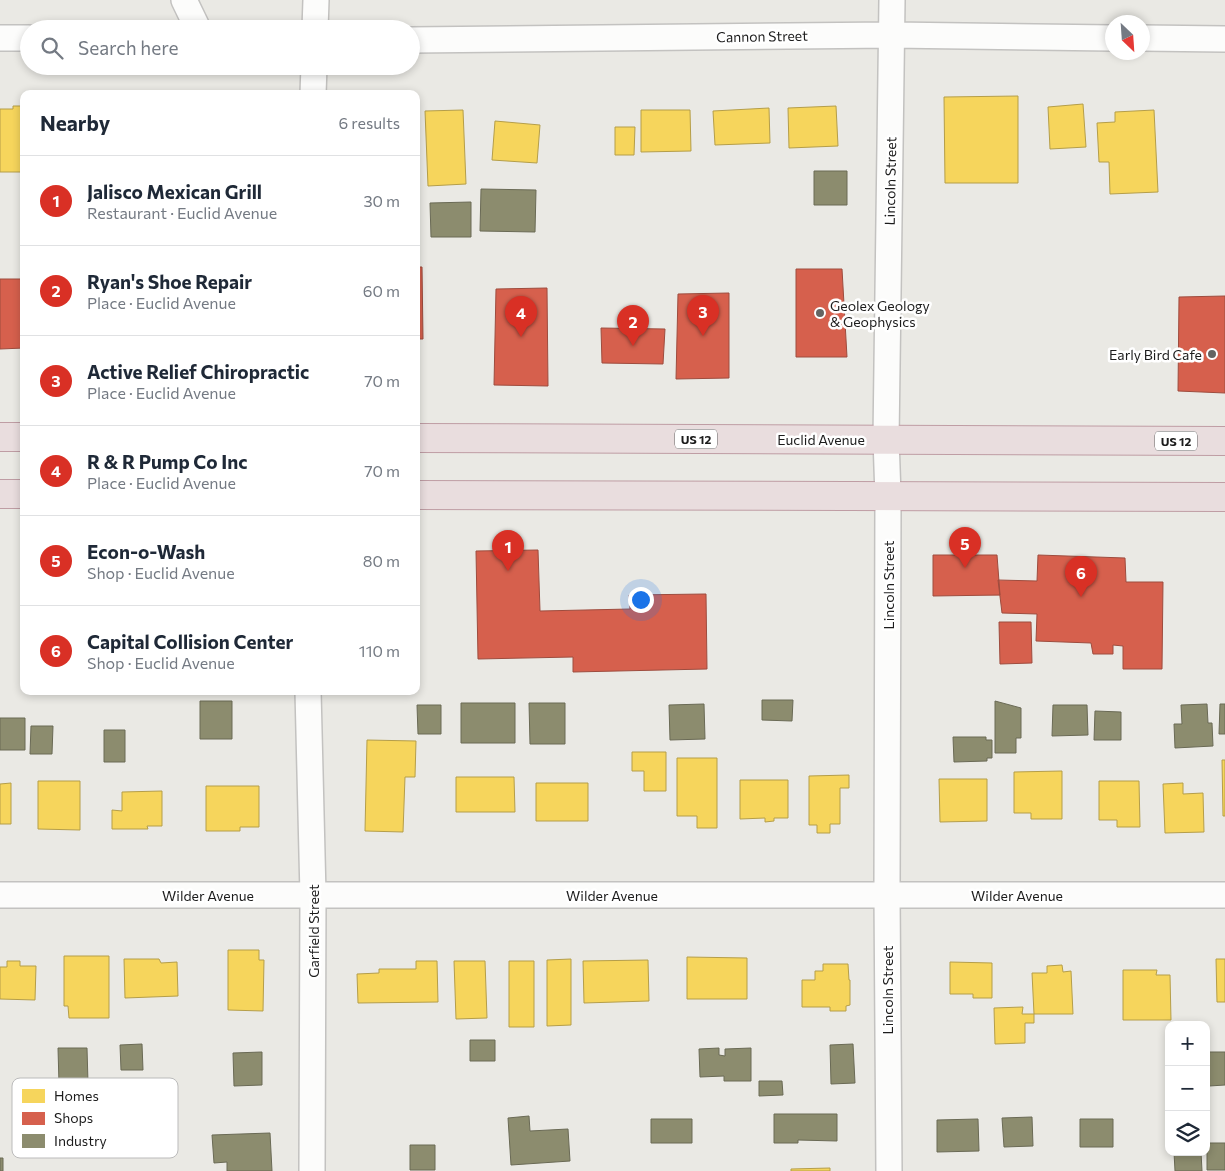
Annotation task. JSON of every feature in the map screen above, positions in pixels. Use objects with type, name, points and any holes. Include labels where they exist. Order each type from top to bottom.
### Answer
[{"type":"highway","points":[[0,437],[20,437]]},
{"type":"highway","name":"Euclid Avenue","points":[[420,438],[1225,441]]},
{"type":"highway","points":[[0,494],[20,494]]},
{"type":"highway","points":[[420,495],[1225,496]]},
{"type":"street","points":[[184,0],[194,20]]},
{"type":"street","points":[[315,20],[316,0]]},
{"type":"street","name":"Lincoln Street","points":[[888,1171],[888,496],[886,440],[892,0]]},
{"type":"street","name":"Cannon Street","points":[[420,40],[892,35],[1105,38]]},
{"type":"street","points":[[0,38],[20,38]]},
{"type":"street","points":[[1150,38],[1225,39]]},
{"type":"street","points":[[313,90],[314,75]]},
{"type":"street","name":"Garfield Street","points":[[308,695],[313,895],[312,1171]]},
{"type":"street","name":"Wilder Avenue","points":[[0,895],[1225,895]]},
{"type":"building: Homes","points":[[1018,96],[1018,183],[945,183],[944,97]]},
{"type":"building: Homes","points":[[1083,104],[1086,147],[1050,149],[1048,107]]},
{"type":"building: Homes","points":[[13,106],[20,106],[20,172],[0,172],[0,109],[13,109]]},
{"type":"building: Homes","points":[[836,106],[838,146],[789,148],[788,108]]},
{"type":"building: Homes","points":[[769,108],[770,143],[715,145],[713,111]]},
{"type":"building: Homes","points":[[463,110],[466,184],[428,186],[425,111]]},
{"type":"building: Homes","points":[[641,110],[690,110],[691,151],[641,152]]},
{"type":"building: Homes","points":[[1154,110],[1158,192],[1110,194],[1109,162],[1099,162],[1097,123],[1115,122],[1115,112]]},
{"type":"building: Homes","points":[[495,121],[540,125],[537,163],[492,160]]},
{"type":"building: Homes","points":[[615,127],[635,127],[634,155],[615,155]]},
{"type":"building: Homes","points":[[367,740],[416,741],[415,777],[405,777],[403,832],[365,831]]},
{"type":"building: Homes","points":[[632,752],[666,752],[666,791],[644,791],[644,771],[632,771]]},
{"type":"building: Homes","points":[[677,758],[717,758],[717,828],[697,828],[697,816],[677,816]]},
{"type":"building: Homes","points":[[1222,760],[1225,760],[1225,816],[1223,816]]},
{"type":"building: Homes","points":[[1062,771],[1062,819],[1031,819],[1031,813],[1014,813],[1014,772]]},
{"type":"building: Homes","points":[[849,775],[849,788],[840,788],[840,824],[830,824],[830,833],[817,833],[817,825],[809,825],[809,776]]},
{"type":"building: Homes","points":[[456,777],[514,777],[515,812],[456,812]]},
{"type":"building: Homes","points":[[939,779],[987,779],[987,821],[940,822]]},
{"type":"building: Homes","points":[[740,780],[788,780],[788,818],[774,818],[774,821],[765,822],[765,818],[740,819]]},
{"type":"building: Homes","points":[[38,781],[80,781],[80,830],[38,829]]},
{"type":"building: Homes","points":[[1099,781],[1139,781],[1140,827],[1117,827],[1117,820],[1099,820]]},
{"type":"building: Homes","points":[[11,783],[11,824],[0,824],[0,784]]},
{"type":"building: Homes","points":[[536,783],[588,783],[588,821],[536,821]]},
{"type":"building: Homes","points":[[1183,783],[1183,794],[1203,793],[1204,832],[1165,833],[1163,784]]},
{"type":"building: Homes","points":[[206,786],[259,786],[259,827],[240,827],[240,831],[206,831]]},
{"type":"building: Homes","points":[[162,791],[162,826],[147,826],[148,829],[112,829],[112,810],[122,811],[122,792]]},
{"type":"building: Homes","points":[[228,950],[259,950],[259,960],[264,960],[263,1011],[228,1010]]},
{"type":"building: Homes","points":[[64,956],[109,956],[109,1018],[69,1018],[68,1006],[64,1006]]},
{"type":"building: Homes","points":[[687,957],[747,958],[747,999],[687,999]]},
{"type":"building: Homes","points":[[124,959],[159,959],[161,963],[177,962],[178,996],[125,998]]},
{"type":"building: Homes","points":[[571,959],[571,1025],[547,1026],[547,960]]},
{"type":"building: Homes","points":[[1216,959],[1225,959],[1225,1002],[1217,1002]]},
{"type":"building: Homes","points":[[648,960],[649,1001],[584,1003],[583,961]]},
{"type":"building: Homes","points":[[7,961],[20,961],[20,966],[36,966],[35,1000],[0,999],[0,967],[7,967]]},
{"type":"building: Homes","points":[[416,961],[437,961],[438,1002],[358,1003],[357,974],[379,973],[379,969],[416,969]]},
{"type":"building: Homes","points":[[454,961],[485,961],[487,1018],[456,1019]]},
{"type":"building: Homes","points":[[509,961],[534,961],[534,1027],[509,1027]]},
{"type":"building: Homes","points":[[950,962],[992,963],[992,998],[973,998],[973,994],[950,994]]},
{"type":"building: Homes","points":[[823,964],[848,964],[850,1005],[846,1006],[846,1011],[830,1011],[830,1007],[802,1007],[802,980],[815,980],[815,971],[823,971]]},
{"type":"building: Homes","points":[[1062,965],[1063,972],[1071,971],[1073,1014],[1034,1014],[1032,973],[1047,973],[1047,966]]},
{"type":"building: Homes","points":[[1123,970],[1157,970],[1156,975],[1170,975],[1171,1020],[1123,1020]]},
{"type":"building: Homes","points":[[1023,1007],[1022,1014],[1034,1014],[1034,1023],[1025,1023],[1025,1043],[995,1044],[994,1008]]},
{"type":"building: Homes","points":[[830,1168],[830,1171],[791,1171],[791,1169]]},
{"type":"building: Shops","points":[[420,267],[422,267],[423,339],[420,339]]},
{"type":"building: Shops","name":"Geolex Geology & Geophysics","points":[[796,269],[842,269],[847,357],[796,357]]},
{"type":"building: Shops","points":[[0,279],[20,279],[20,348],[0,349]]},
{"type":"building: Shops","points":[[547,288],[548,386],[494,385],[496,289]]},
{"type":"building: Shops","points":[[729,293],[729,378],[676,379],[678,294]]},
{"type":"building: Shops","points":[[1225,296],[1225,393],[1178,391],[1179,297]]},
{"type":"building: Shops","points":[[601,328],[665,329],[663,364],[602,363]]},
{"type":"building: Shops","points":[[538,550],[540,611],[630,609],[629,595],[706,594],[707,669],[573,672],[573,657],[478,659],[476,551]]},
{"type":"building: Shops","points":[[933,555],[997,555],[1000,595],[933,596]]},
{"type":"building: Shops","points":[[1038,555],[1125,558],[1126,582],[1163,582],[1162,669],[1123,669],[1123,646],[1113,645],[1113,654],[1093,654],[1091,643],[1036,641],[1037,614],[1002,613],[998,580],[1037,581]]},
{"type":"building: Shops","points":[[999,622],[1031,622],[1032,663],[1000,664]]},
{"type":"building: Industry","points":[[814,171],[847,171],[847,205],[814,205]]},
{"type":"building: Industry","points":[[481,189],[536,190],[535,232],[480,231]]},
{"type":"building: Industry","points":[[471,202],[471,237],[431,237],[430,203]]},
{"type":"building: Industry","points":[[762,700],[793,700],[792,721],[762,720]]},
{"type":"building: Industry","points":[[200,701],[232,701],[232,739],[200,739]]},
{"type":"building: Industry","points":[[995,701],[1021,708],[1021,738],[1016,738],[1016,753],[995,753]]},
{"type":"building: Industry","points":[[461,703],[515,703],[515,743],[461,743]]},
{"type":"building: Industry","points":[[529,703],[565,703],[565,744],[530,744]]},
{"type":"building: Industry","points":[[704,704],[705,739],[670,740],[669,705]]},
{"type":"building: Industry","points":[[1207,704],[1208,723],[1212,723],[1213,746],[1175,748],[1174,724],[1182,724],[1181,705]]},
{"type":"building: Industry","points":[[1220,704],[1225,704],[1225,734],[1219,734]]},
{"type":"building: Industry","points":[[417,705],[441,705],[441,734],[418,734]]},
{"type":"building: Industry","points":[[1053,705],[1087,705],[1088,735],[1052,736]]},
{"type":"building: Industry","points":[[1095,711],[1121,712],[1121,740],[1094,740]]},
{"type":"building: Industry","points":[[0,718],[25,718],[25,750],[0,750]]},
{"type":"building: Industry","points":[[31,726],[53,726],[52,754],[30,754]]},
{"type":"building: Industry","points":[[104,730],[125,730],[125,762],[104,762]]},
{"type":"building: Industry","points":[[953,737],[986,737],[986,740],[992,740],[992,758],[987,758],[987,761],[954,762]]},
{"type":"building: Industry","points":[[470,1040],[495,1040],[495,1061],[470,1061]]},
{"type":"building: Industry","points":[[142,1044],[143,1070],[121,1070],[120,1045]]},
{"type":"building: Industry","points":[[853,1044],[855,1083],[831,1084],[830,1045]]},
{"type":"building: Industry","points":[[58,1048],[87,1048],[88,1078],[59,1078]]},
{"type":"building: Industry","points":[[719,1048],[719,1055],[725,1056],[725,1049],[751,1048],[751,1081],[724,1081],[724,1076],[700,1077],[699,1049]]},
{"type":"building: Industry","points":[[262,1052],[262,1085],[234,1086],[233,1053]]},
{"type":"building: Industry","points":[[1210,1052],[1225,1052],[1225,1085],[1210,1086]]},
{"type":"building: Industry","points":[[759,1081],[782,1081],[783,1095],[759,1096]]},
{"type":"building: Industry","points":[[774,1114],[837,1114],[837,1141],[798,1140],[798,1143],[774,1143]]},
{"type":"building: Industry","points":[[529,1116],[530,1131],[568,1129],[570,1161],[511,1165],[508,1118]]},
{"type":"building: Industry","points":[[1032,1117],[1033,1146],[1004,1147],[1002,1118]]},
{"type":"building: Industry","points":[[651,1119],[692,1119],[692,1143],[651,1143]]},
{"type":"building: Industry","points":[[978,1119],[979,1151],[937,1152],[937,1120]]},
{"type":"building: Industry","points":[[1080,1119],[1113,1119],[1113,1147],[1080,1147]]},
{"type":"building: Industry","points":[[270,1133],[272,1171],[227,1171],[227,1162],[214,1163],[212,1135]]},
{"type":"building: Industry","points":[[1210,1143],[1225,1143],[1225,1170],[1207,1170],[1207,1156],[1210,1156]]},
{"type":"building: Industry","points":[[410,1145],[435,1145],[435,1170],[410,1170]]},
{"type":"building: Industry","points":[[1174,1156],[1201,1156],[1202,1171],[1175,1171]]},
{"type":"building: Industry","points":[[0,1158],[3,1158],[3,1171],[0,1171]]},
{"type":"place","name":"Geolex Geology & Geophysics","points":[[820,313]]},
{"type":"place","name":"Active Relief Chiropractic","points":[[703,336]]},
{"type":"place","name":"R & R Pump Co Inc","points":[[521,337]]},
{"type":"place","name":"Ryan's Shoe Repair","points":[[633,346]]},
{"type":"place","name":"Early Bird Cafe","points":[[1212,354]]},
{"type":"place","name":"Econ-o-Wash","points":[[965,568]]},
{"type":"place","name":"Jalisco Mexican Grill","points":[[508,571]]},
{"type":"place","name":"Capital Collision Center","points":[[1081,597]]}]
